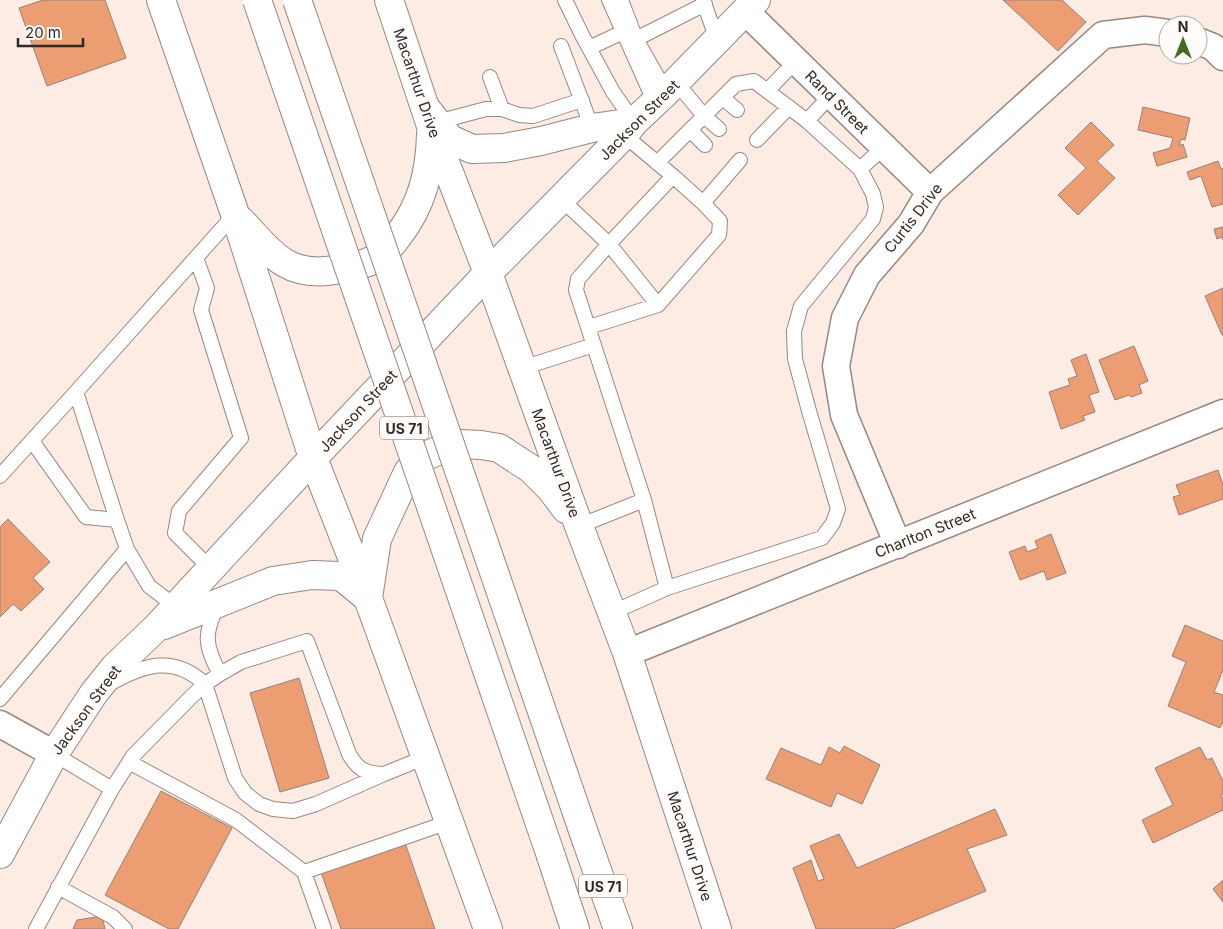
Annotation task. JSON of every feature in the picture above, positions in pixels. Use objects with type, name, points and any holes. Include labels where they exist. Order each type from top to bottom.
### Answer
[{"type":"main road","points":[[161,0],[235,214],[313,458],[368,598],[488,929]]},
{"type":"main road","name":"US 71","points":[[257,0],[575,929]]},
{"type":"main road","name":"US 71","points":[[297,0],[618,929]]},
{"type":"main road","name":"Macarthur Drive","points":[[389,0],[579,526],[627,653],[717,929]]},
{"type":"main road","name":"Jackson Street","points":[[0,854],[54,754],[97,690],[115,667],[158,627],[313,458],[488,273],[751,6]]},
{"type":"main road","points":[[235,214],[266,248],[285,263],[307,271],[329,272],[355,267],[374,260],[389,248],[404,229],[417,207],[431,155],[431,118]]},
{"type":"main road","points":[[431,118],[450,139],[472,149],[504,148],[537,128],[629,129]]},
{"type":"main road","points":[[368,598],[378,539],[408,472],[420,459],[441,449],[460,444],[498,448],[531,469],[551,489],[579,526]]},
{"type":"main road","points":[[158,627],[273,581],[312,574],[341,576],[368,598]]},
{"type":"street","name":"Rand Street","points":[[751,6],[796,61],[930,192]]},
{"type":"street","name":"Curtis Drive","points":[[898,544],[844,415],[836,366],[844,318],[867,275],[911,224],[930,192],[1103,35],[1145,30],[1158,32]]},
{"type":"street","points":[[1208,45],[1213,47],[1223,57]]},
{"type":"street","name":"Charlton Street","points":[[627,653],[1223,413]]},
{"type":"street","points":[[0,724],[54,754]]},
{"type":"lane","points":[[565,0],[613,92],[629,129],[657,163],[703,203],[720,221],[719,235],[658,305],[588,327]]},
{"type":"lane","points":[[609,0],[623,32],[665,93],[704,116],[718,129]]},
{"type":"lane","points":[[621,0],[636,39],[665,93]]},
{"type":"lane","points":[[636,39],[704,2],[717,40]]},
{"type":"lane","points":[[589,48],[623,32]]},
{"type":"lane","points":[[561,46],[592,128]]},
{"type":"lane","points":[[767,91],[796,61]]},
{"type":"lane","points":[[490,77],[502,110]]},
{"type":"lane","points":[[612,613],[667,588],[822,538],[833,523],[838,509],[795,359],[794,331],[801,306],[873,219],[876,207],[873,194],[860,170],[807,121],[754,81],[736,84],[657,163]]},
{"type":"lane","points":[[807,121],[831,95]]},
{"type":"lane","points":[[723,98],[736,110]]},
{"type":"lane","points":[[431,118],[486,109],[502,110],[519,114],[537,128],[582,100]]},
{"type":"lane","points":[[758,133],[789,107]]},
{"type":"lane","points":[[690,130],[705,145]]},
{"type":"lane","points":[[860,170],[884,147]]},
{"type":"lane","points":[[703,203],[725,168],[740,160]]},
{"type":"lane","points":[[667,588],[644,500],[576,290],[578,279],[673,176]]},
{"type":"lane","points":[[561,199],[609,244],[658,305]]},
{"type":"lane","points":[[0,476],[235,214]]},
{"type":"lane","points":[[196,258],[207,288],[201,310],[241,438],[179,511],[175,533],[210,569]]},
{"type":"lane","points":[[522,368],[594,345]]},
{"type":"lane","points":[[76,392],[127,548],[149,586],[176,607]]},
{"type":"lane","points":[[32,441],[86,517],[117,520]]},
{"type":"lane","points":[[579,526],[644,500]]},
{"type":"lane","points":[[0,699],[127,548]]},
{"type":"lane","points":[[218,603],[209,626],[208,649],[220,674]]},
{"type":"lane","points":[[36,929],[112,789],[133,756],[205,684],[241,662],[307,641],[354,763],[360,769],[370,773],[384,774]]},
{"type":"lane","points":[[97,690],[140,669],[161,665],[183,669],[197,676],[205,684],[235,778],[245,794],[259,804],[273,809],[293,811],[316,804],[426,757]]},
{"type":"lane","points":[[54,754],[112,789]]},
{"type":"lane","points":[[129,762],[236,820],[304,872],[324,929]]},
{"type":"lane","points":[[304,872],[449,822]]},
{"type":"lane","points":[[58,887],[113,917],[125,929]]},
{"type":"building","points":[[43,0],[105,0],[126,58],[47,86],[19,8]]},
{"type":"building","points":[[1003,0],[1062,0],[1086,22],[1058,51]]},
{"type":"building","points":[[1143,107],[1190,118],[1185,140],[1181,139],[1179,146],[1183,144],[1187,157],[1157,166],[1153,153],[1170,148],[1173,138],[1138,130]]},
{"type":"building","points":[[1091,122],[1114,145],[1097,161],[1115,178],[1078,215],[1058,195],[1086,168],[1065,148]]},
{"type":"building","points":[[1218,161],[1221,169],[1223,168],[1223,204],[1212,207],[1201,176],[1190,180],[1187,172]]},
{"type":"building","points":[[1223,227],[1223,240],[1222,237],[1217,239],[1214,229]]},
{"type":"building","points":[[1223,288],[1223,335],[1222,335],[1205,296]]},
{"type":"building","points":[[1134,346],[1148,381],[1139,385],[1142,393],[1115,400],[1099,360]]},
{"type":"building","points":[[1086,354],[1099,392],[1089,395],[1095,412],[1083,416],[1085,420],[1061,429],[1049,392],[1070,385],[1068,379],[1077,376],[1071,360]]},
{"type":"building","points":[[1218,470],[1223,485],[1223,499],[1179,515],[1173,497],[1180,495],[1176,485]]},
{"type":"building","points":[[8,519],[50,562],[33,578],[44,589],[21,611],[13,604],[0,617],[0,527]]},
{"type":"building","points":[[1051,534],[1066,573],[1047,580],[1044,571],[1020,580],[1009,552],[1025,546],[1027,552],[1038,548],[1035,541]]},
{"type":"building","points":[[1185,625],[1223,641],[1223,670],[1214,692],[1223,695],[1223,722],[1220,728],[1168,706],[1186,662],[1172,656]]},
{"type":"building","points":[[299,678],[329,778],[280,792],[250,693]]},
{"type":"building","points":[[844,746],[880,765],[862,804],[837,793],[831,807],[766,779],[781,748],[821,765],[829,747],[840,753]]},
{"type":"building","points":[[1200,747],[1207,760],[1212,758],[1223,781],[1223,794],[1221,795],[1223,810],[1153,843],[1142,820],[1173,805],[1155,768]]},
{"type":"building","points":[[161,791],[232,828],[178,929],[169,929],[105,895]]},
{"type":"building","points":[[995,809],[1007,835],[967,849],[986,891],[893,929],[816,929],[793,868],[811,860],[818,881],[824,879],[810,846],[839,834],[857,868]]},
{"type":"building","points":[[405,843],[435,929],[341,929],[321,872]]},
{"type":"building","points":[[1223,880],[1223,902],[1213,889]]},
{"type":"building","points":[[102,916],[105,929],[73,929],[77,920]]}]
